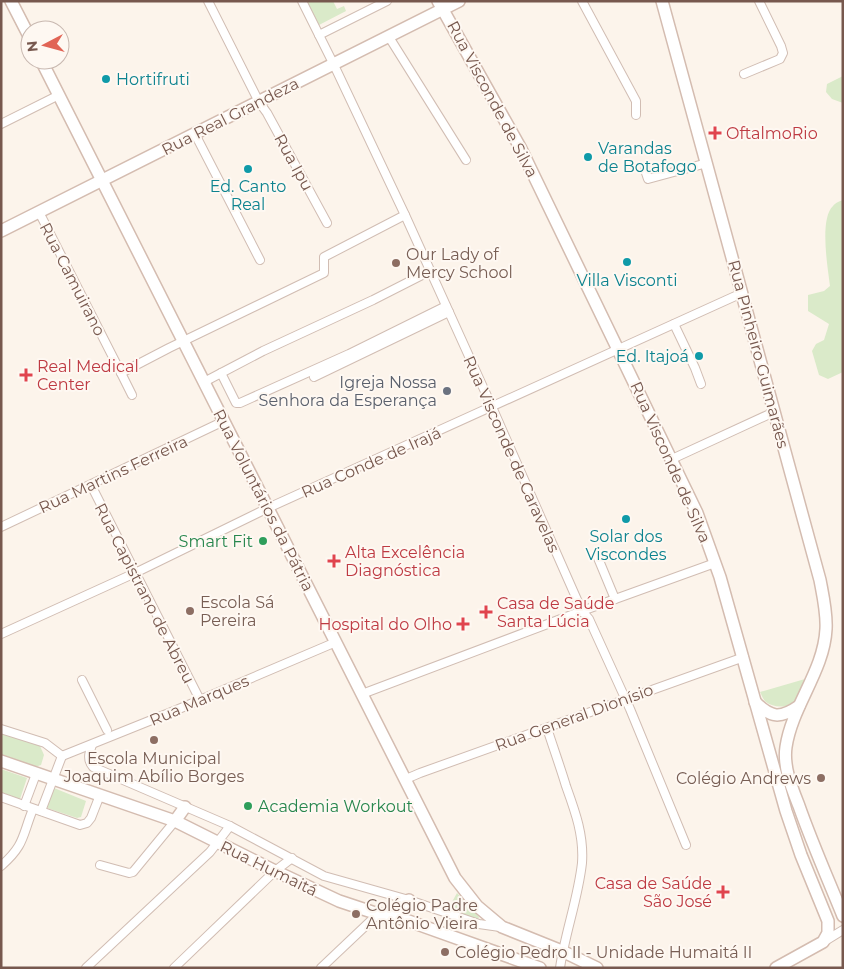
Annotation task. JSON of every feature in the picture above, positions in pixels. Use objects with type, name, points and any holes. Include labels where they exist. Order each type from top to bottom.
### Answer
[{"type":"main road","points":[[11,1],[21,20]]},
{"type":"main road","name":"Rua Real Grandeza","points":[[1,231],[389,37],[441,5],[459,1]]},
{"type":"main road","name":"Rua Pinheiro Guimarães","points":[[662,1],[708,163],[820,580],[826,616],[824,642],[818,663],[799,706],[786,747],[787,767],[792,788],[807,829],[843,916]]},
{"type":"main road","name":"Rua Visconde de Silva","points":[[441,5],[522,149],[697,513],[716,563],[786,811],[801,855],[826,916],[828,933],[823,942]]},
{"type":"main road","name":"Rua Voluntários da Pátria","points":[[46,70],[455,878],[477,906],[502,927]]},
{"type":"main road","points":[[755,702],[767,712],[776,715],[786,714],[799,706]]},
{"type":"main road","name":"Rua Humaitá","points":[[1,761],[175,821],[274,871],[339,901],[378,914],[403,919],[517,964],[540,968]]},
{"type":"main road","points":[[175,821],[185,807]]},
{"type":"main road","points":[[403,919],[402,908],[409,900]]},
{"type":"main road","name":"Rua Humaitá","points":[[502,927],[562,951],[596,968]]},
{"type":"main road","points":[[776,968],[823,942]]},
{"type":"street","name":"Rua Ipu","points":[[208,1],[259,102],[267,113],[327,223]]},
{"type":"street","name":"Rua Visconde de Caravelas","points":[[302,1],[405,215],[582,610],[589,619],[625,699],[686,844]]},
{"type":"street","points":[[318,34],[387,1]]},
{"type":"street","points":[[582,1],[636,101],[636,115]]},
{"type":"street","points":[[744,74],[780,59],[783,54],[759,1]]},
{"type":"street","points":[[389,37],[466,160]]},
{"type":"street","points":[[1,124],[60,96]]},
{"type":"street","points":[[195,134],[260,260]]},
{"type":"street","points":[[645,170],[648,179],[708,163]]},
{"type":"street","name":"Rua Camuirano","points":[[39,212],[132,395]]},
{"type":"street","points":[[121,373],[324,273],[324,257],[405,215]]},
{"type":"street","points":[[204,382],[263,351],[373,300],[430,271]]},
{"type":"street","name":"Rua Conde de Irajá","points":[[1,634],[135,573],[268,508],[742,293]]},
{"type":"street","points":[[221,373],[236,403],[240,403],[447,309]]},
{"type":"street","points":[[314,377],[447,309]]},
{"type":"street","points":[[674,324],[701,384]]},
{"type":"street","points":[[672,458],[774,412]]},
{"type":"street","name":"Rua Martins Ferreira","points":[[1,527],[224,421]]},
{"type":"street","name":"Rua Capistrano de Abreu","points":[[91,485],[200,700]]},
{"type":"street","points":[[598,558],[616,598]]},
{"type":"street","points":[[362,694],[582,610],[716,563]]},
{"type":"street","name":"Rua Marques","points":[[62,756],[92,745],[109,733],[200,700],[336,642]]},
{"type":"street","name":"Rua General Dionísio","points":[[406,779],[744,657]]},
{"type":"street","points":[[82,680],[109,733]]},
{"type":"street","points":[[1,728],[45,743],[62,756],[54,779],[24,839],[15,854],[1,866]]},
{"type":"street","points":[[547,728],[580,824],[582,845],[582,863],[562,951],[560,968]]},
{"type":"street","name":"Rua Humaitá","points":[[92,745],[89,757],[93,767],[230,826],[324,876],[409,900],[479,924],[502,927]]},
{"type":"street","points":[[24,806],[36,774]]},
{"type":"street","points":[[1,798],[80,824],[87,823],[91,818],[100,795]]},
{"type":"street","points":[[100,865],[129,873],[133,872],[175,821]]},
{"type":"street","points":[[86,968],[210,852],[230,826]]},
{"type":"street","points":[[174,968],[274,871],[292,858]]},
{"type":"street","points":[[322,968],[378,914]]},
{"type":"street","points":[[823,942],[843,930]]},
{"type":"green space","points":[[333,1],[337,9],[344,6],[346,11],[319,25],[307,2]]},
{"type":"green space","points":[[843,76],[843,103],[832,99],[826,92],[827,84]]},
{"type":"green space","points":[[843,200],[843,372],[828,379],[819,375],[812,351],[816,344],[824,340],[829,324],[808,311],[808,295],[824,291],[830,286],[826,257],[826,222],[833,206]]},
{"type":"green space","points":[[805,679],[798,698],[788,706],[774,706],[770,704],[765,701],[760,692]]},
{"type":"green space","points":[[1,733],[40,746],[44,755],[41,765],[35,767],[1,755]]},
{"type":"green space","points":[[1,769],[27,778],[20,799],[1,792]]},
{"type":"green space","points":[[54,788],[86,801],[81,817],[77,818],[47,808]]},
{"type":"green space","points":[[457,893],[479,917],[478,919],[448,909]]},
{"type":"place","name":"Hortifruti","points":[[106,79]]},
{"type":"place","name":"OftalmoRio","points":[[715,133]]},
{"type":"place","name":"Varandas de Botafogo","points":[[588,157]]},
{"type":"place","name":"Ed. Canto Real","points":[[248,169]]},
{"type":"place","name":"Villa Visconti","points":[[627,262]]},
{"type":"place","name":"Our Lady of Mercy School","points":[[396,263]]},
{"type":"place","name":"Ed. Itajoá","points":[[699,356]]},
{"type":"place","name":"Real Medical Center","points":[[26,375]]},
{"type":"place","name":"Igreja Nossa Senhora da Esperança","points":[[447,391]]},
{"type":"place","name":"Solar dos Viscondes","points":[[626,519]]},
{"type":"place","name":"Smart Fit","points":[[263,541]]},
{"type":"place","name":"Alta Excelência Diagnóstica","points":[[334,561]]},
{"type":"place","name":"Escola Sá Pereira","points":[[190,611]]},
{"type":"place","name":"Casa de Saúde Santa Lúcia","points":[[486,612]]},
{"type":"place","name":"Hospital do Olho","points":[[463,624]]},
{"type":"place","name":"Escola Municipal Joaquim Abílio Borges","points":[[154,740]]},
{"type":"place","name":"Colégio Andrews","points":[[821,778]]},
{"type":"place","name":"Academia Workout","points":[[248,806]]},
{"type":"place","name":"Casa de Saúde São José","points":[[723,892]]},
{"type":"place","name":"Colégio Padre Antônio Vieira","points":[[356,914]]},
{"type":"place","name":"Colégio Pedro II - Unidade Humaitá II","points":[[445,952]]}]
